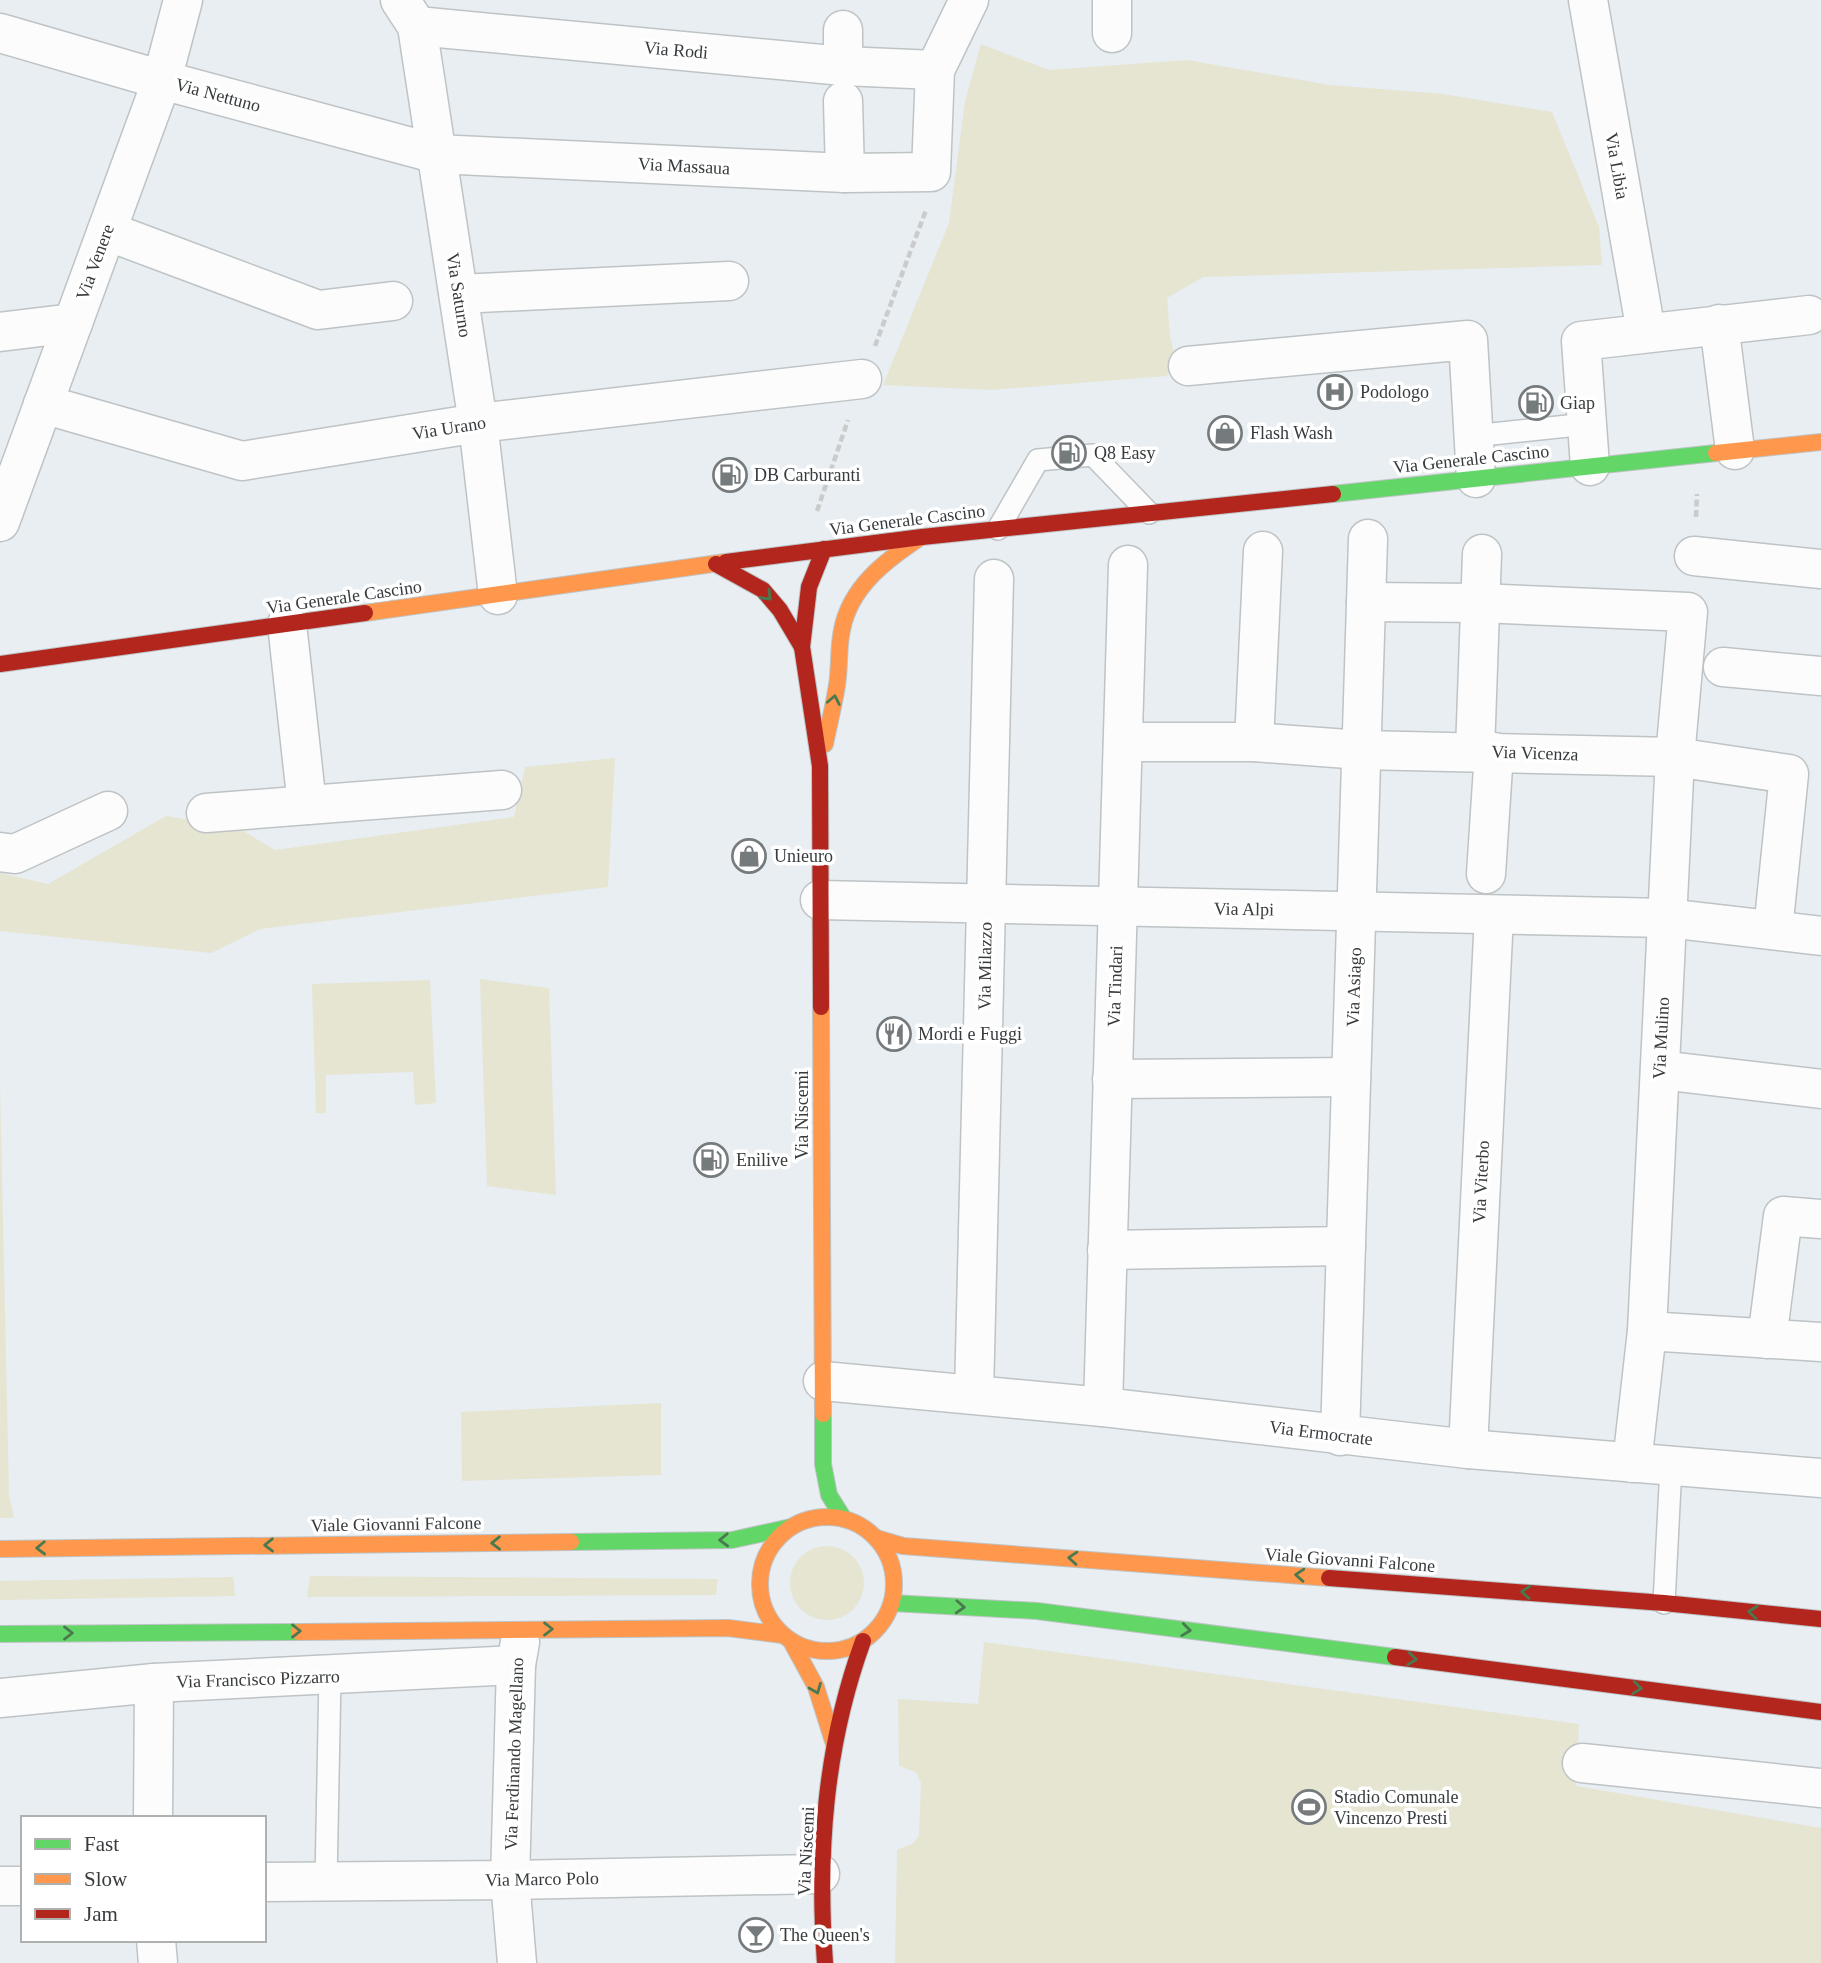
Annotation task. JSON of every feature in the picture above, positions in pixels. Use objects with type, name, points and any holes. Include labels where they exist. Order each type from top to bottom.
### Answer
[{"type":"street","name":"Via Venere","points":[[0,522],[162,80],[183,0]]},
{"type":"street","points":[[935,71],[969,0]]},
{"type":"street","name":"Via Libia","points":[[1588,0],[1646,332]]},
{"type":"street","name":"Via Rodi","points":[[409,13],[843,66],[935,71]]},
{"type":"street","name":"Via Saturno","points":[[409,13],[437,154],[459,294],[478,423],[498,595]]},
{"type":"street","name":"Via Nettuno","points":[[0,33],[437,154]]},
{"type":"street","points":[[843,66],[845,173]]},
{"type":"street","name":"Via Massaua","points":[[437,154],[845,173],[931,172],[935,71]]},
{"type":"street","points":[[107,231],[318,310],[393,301]]},
{"type":"street","points":[[459,294],[729,281]]},
{"type":"street","points":[[1590,466],[1581,341],[1809,315]]},
{"type":"street","points":[[0,332],[73,323]]},
{"type":"street","points":[[1719,324],[1735,450]]},
{"type":"street","points":[[1188,366],[1468,340],[1476,478]]},
{"type":"street","name":"Via Urano","points":[[43,404],[242,461],[478,423],[862,379]]},
{"type":"street","name":"Via Generale Cascino","points":[[0,664],[922,537],[1821,442]]},
{"type":"street","points":[[844,620],[857,593],[873,575],[891,557],[922,537]]},
{"type":"street","name":"Via Asiago","points":[[1340,1436],[1368,539]]},
{"type":"street","points":[[824,549],[835,571]]},
{"type":"street","points":[[820,766],[802,646],[809,587],[824,549]]},
{"type":"street","points":[[1254,742],[1263,551]]},
{"type":"street","points":[[1482,554],[1480,603],[1486,874]]},
{"type":"street","points":[[1694,556],[1821,569]]},
{"type":"street","points":[[716,564],[763,590],[780,610],[802,646]]},
{"type":"street","name":"Via Tindari","points":[[1103,1407],[1128,565]]},
{"type":"street","name":"Via Milazzo","points":[[974,1394],[994,579]]},
{"type":"street","points":[[820,766],[836,687],[844,620],[842,596]]},
{"type":"street","points":[[1366,602],[1480,603]]},
{"type":"street","name":"Via Mulino","points":[[1480,603],[1688,612],[1675,758],[1647,1331],[1632,1463]]},
{"type":"street","points":[[287,624],[307,805]]},
{"type":"street","points":[[1723,667],[1821,676]]},
{"type":"street","name":"Via Vicenza","points":[[1123,741],[1254,742],[1361,750],[1484,751],[1675,758],[1789,774],[1773,930]]},
{"type":"street","name":"Via Niscemi","points":[[820,766],[823,1464]]},
{"type":"street","points":[[206,813],[502,790]]},
{"type":"street","points":[[0,852],[15,854],[108,811]]},
{"type":"street","name":"Via Alpi","points":[[820,900],[1667,918],[1821,936]]},
{"type":"street","name":"Via Viterbo","points":[[1468,1449],[1494,915]]},
{"type":"street","points":[[1660,1070],[1821,1089]]},
{"type":"street","points":[[1112,1079],[1351,1077]]},
{"type":"street","points":[[1767,1339],[1783,1216],[1821,1219]]},
{"type":"street","points":[[1107,1250],[1346,1247]]},
{"type":"street","points":[[1647,1331],[1821,1342]]},
{"type":"street","name":"Via Ermocrate","points":[[823,1381],[1103,1407],[1468,1449],[1821,1478]]},
{"type":"street","points":[[823,1464],[829,1494],[844,1519]]},
{"type":"street","points":[[798,1524],[823,1464]]},
{"type":"street","points":[[0,1634],[519,1647],[728,1628],[787,1638],[808,1648],[827,1651],[846,1649],[863,1641],[886,1618],[895,1586],[893,1568],[887,1552],[862,1526],[844,1519],[825,1517],[798,1524],[775,1542],[764,1559],[760,1580],[762,1600],[770,1620],[787,1638],[816,1687],[834,1741]]},
{"type":"street","name":"Viale Giovanni Falcone","points":[[0,1549],[732,1541],[798,1524]]},
{"type":"street","name":"Viale Giovanni Falcone","points":[[876,1538],[903,1546],[1664,1603],[1821,1619]]},
{"type":"street","points":[[892,1603],[1037,1611],[1821,1712]]},
{"type":"street","name":"Via Niscemi","points":[[825,1963],[820,1874],[834,1741],[851,1670],[863,1641]]},
{"type":"street","name":"Via Francisco Pizzarro","points":[[0,1698],[154,1683],[330,1676],[519,1647]]},
{"type":"street","name":"Via Ferdinando Magellano","points":[[517,1963],[510,1880],[519,1647]]},
{"type":"street","points":[[153,1816],[154,1683]]},
{"type":"street","points":[[1582,1763],[1821,1788]]},
{"type":"street","name":"Via Marco Polo","points":[[266,1882],[820,1874]]},
{"type":"street","points":[[0,1886],[21,1886]]},
{"type":"street","points":[[156,1942],[158,1963]]},
{"type":"lane","points":[[1473,436],[1587,424]]},
{"type":"lane","points":[[998,529],[1038,460],[1093,455],[1149,513]]},
{"type":"lane","points":[[1664,1603],[1671,1466]]},
{"type":"lane","points":[[326,1881],[330,1676]]},
{"type":"green space","points":[[981,44],[1049,70],[1187,60],[1330,85],[1443,94],[1552,112],[1599,227],[1602,265],[1203,277],[1167,298],[1170,336],[1175,357],[1167,376],[991,390],[883,385],[949,223],[965,101]]},
{"type":"green space","points":[[615,758],[608,887],[260,929],[211,953],[0,931],[0,873],[48,884],[166,816],[238,828],[275,850],[514,817],[525,767]]},
{"type":"green space","points":[[480,979],[549,988],[556,1195],[487,1186]]},
{"type":"green space","points":[[430,980],[436,1103],[415,1105],[413,1072],[326,1075],[326,1113],[316,1113],[312,984]]},
{"type":"green space","points":[[0,1084],[9,1495],[14,1518],[0,1518]]},
{"type":"green space","points":[[661,1403],[661,1475],[462,1481],[461,1412]]},
{"type":"green space","points":[[827,1546],[848,1552],[858,1562],[864,1583],[858,1604],[848,1614],[827,1620],[806,1614],[796,1604],[790,1583],[796,1562],[806,1552]]},
{"type":"green space","points":[[310,1576],[718,1579],[716,1595],[307,1597]]},
{"type":"green space","points":[[233,1577],[235,1596],[0,1600],[0,1581]]},
{"type":"green space","name":"Stadio Comunale Vincenzo Presti","points":[[984,1642],[1579,1724],[1576,1786],[1821,1828],[1821,1963],[895,1963],[897,1850],[912,1844],[919,1836],[921,1783],[916,1772],[899,1766],[898,1699],[978,1704]]},
{"type":"traffic: fast","points":[[1333,494],[1716,453]]},
{"type":"traffic: fast","points":[[823,1414],[823,1464],[829,1495],[844,1519]]},
{"type":"traffic: fast","points":[[571,1542],[732,1540],[791,1527]]},
{"type":"traffic: fast","points":[[892,1603],[1037,1611],[1395,1657]]},
{"type":"traffic: fast","points":[[0,1634],[299,1632]]},
{"type":"traffic: slow","points":[[1716,453],[1821,442]]},
{"type":"traffic: slow","points":[[825,744],[836,692],[841,637],[846,615],[871,576],[921,537]]},
{"type":"traffic: slow","points":[[365,613],[726,562]]},
{"type":"traffic: slow","points":[[821,1007],[823,1414]]},
{"type":"traffic: slow","points":[[827,1517],[853,1522],[874,1537],[889,1558],[894,1584],[889,1610],[874,1631],[853,1646],[827,1651],[801,1646],[780,1631],[765,1610],[760,1584],[765,1558],[780,1537],[801,1522],[827,1517]]},
{"type":"traffic: slow","points":[[876,1538],[903,1546],[1329,1578]]},
{"type":"traffic: slow","points":[[0,1549],[571,1542]]},
{"type":"traffic: slow","points":[[299,1632],[728,1628],[783,1635]]},
{"type":"traffic: slow","points":[[791,1641],[816,1687],[833,1741]]},
{"type":"traffic: jam","points":[[726,562],[922,537],[1333,494]]},
{"type":"traffic: jam","points":[[821,1007],[820,766],[802,647],[809,587],[824,549]]},
{"type":"traffic: jam","points":[[716,564],[763,590],[780,610],[802,647]]},
{"type":"traffic: jam","points":[[0,664],[365,613]]},
{"type":"traffic: jam","points":[[1329,1578],[1664,1603],[1821,1619]]},
{"type":"traffic: jam","points":[[825,1963],[822,1881],[827,1800],[840,1720],[863,1641]]},
{"type":"traffic: jam","points":[[1395,1657],[1821,1712]]},
{"type":"place","name":"Podologo","points":[[1335,392]]},
{"type":"place","name":"Giap","points":[[1536,403]]},
{"type":"place","name":"Flash Wash","points":[[1225,433]]},
{"type":"place","name":"Q8 Easy","points":[[1069,453]]},
{"type":"place","name":"DB Carburanti","points":[[730,475]]},
{"type":"place","name":"Unieuro","points":[[749,856]]},
{"type":"place","name":"Mordi e Fuggi","points":[[894,1034]]},
{"type":"place","name":"Enilive","points":[[711,1160]]},
{"type":"place","name":"Stadio Comunale Vincenzo Presti","points":[[1309,1807]]},
{"type":"place","name":"The Queen's","points":[[756,1935]]}]
